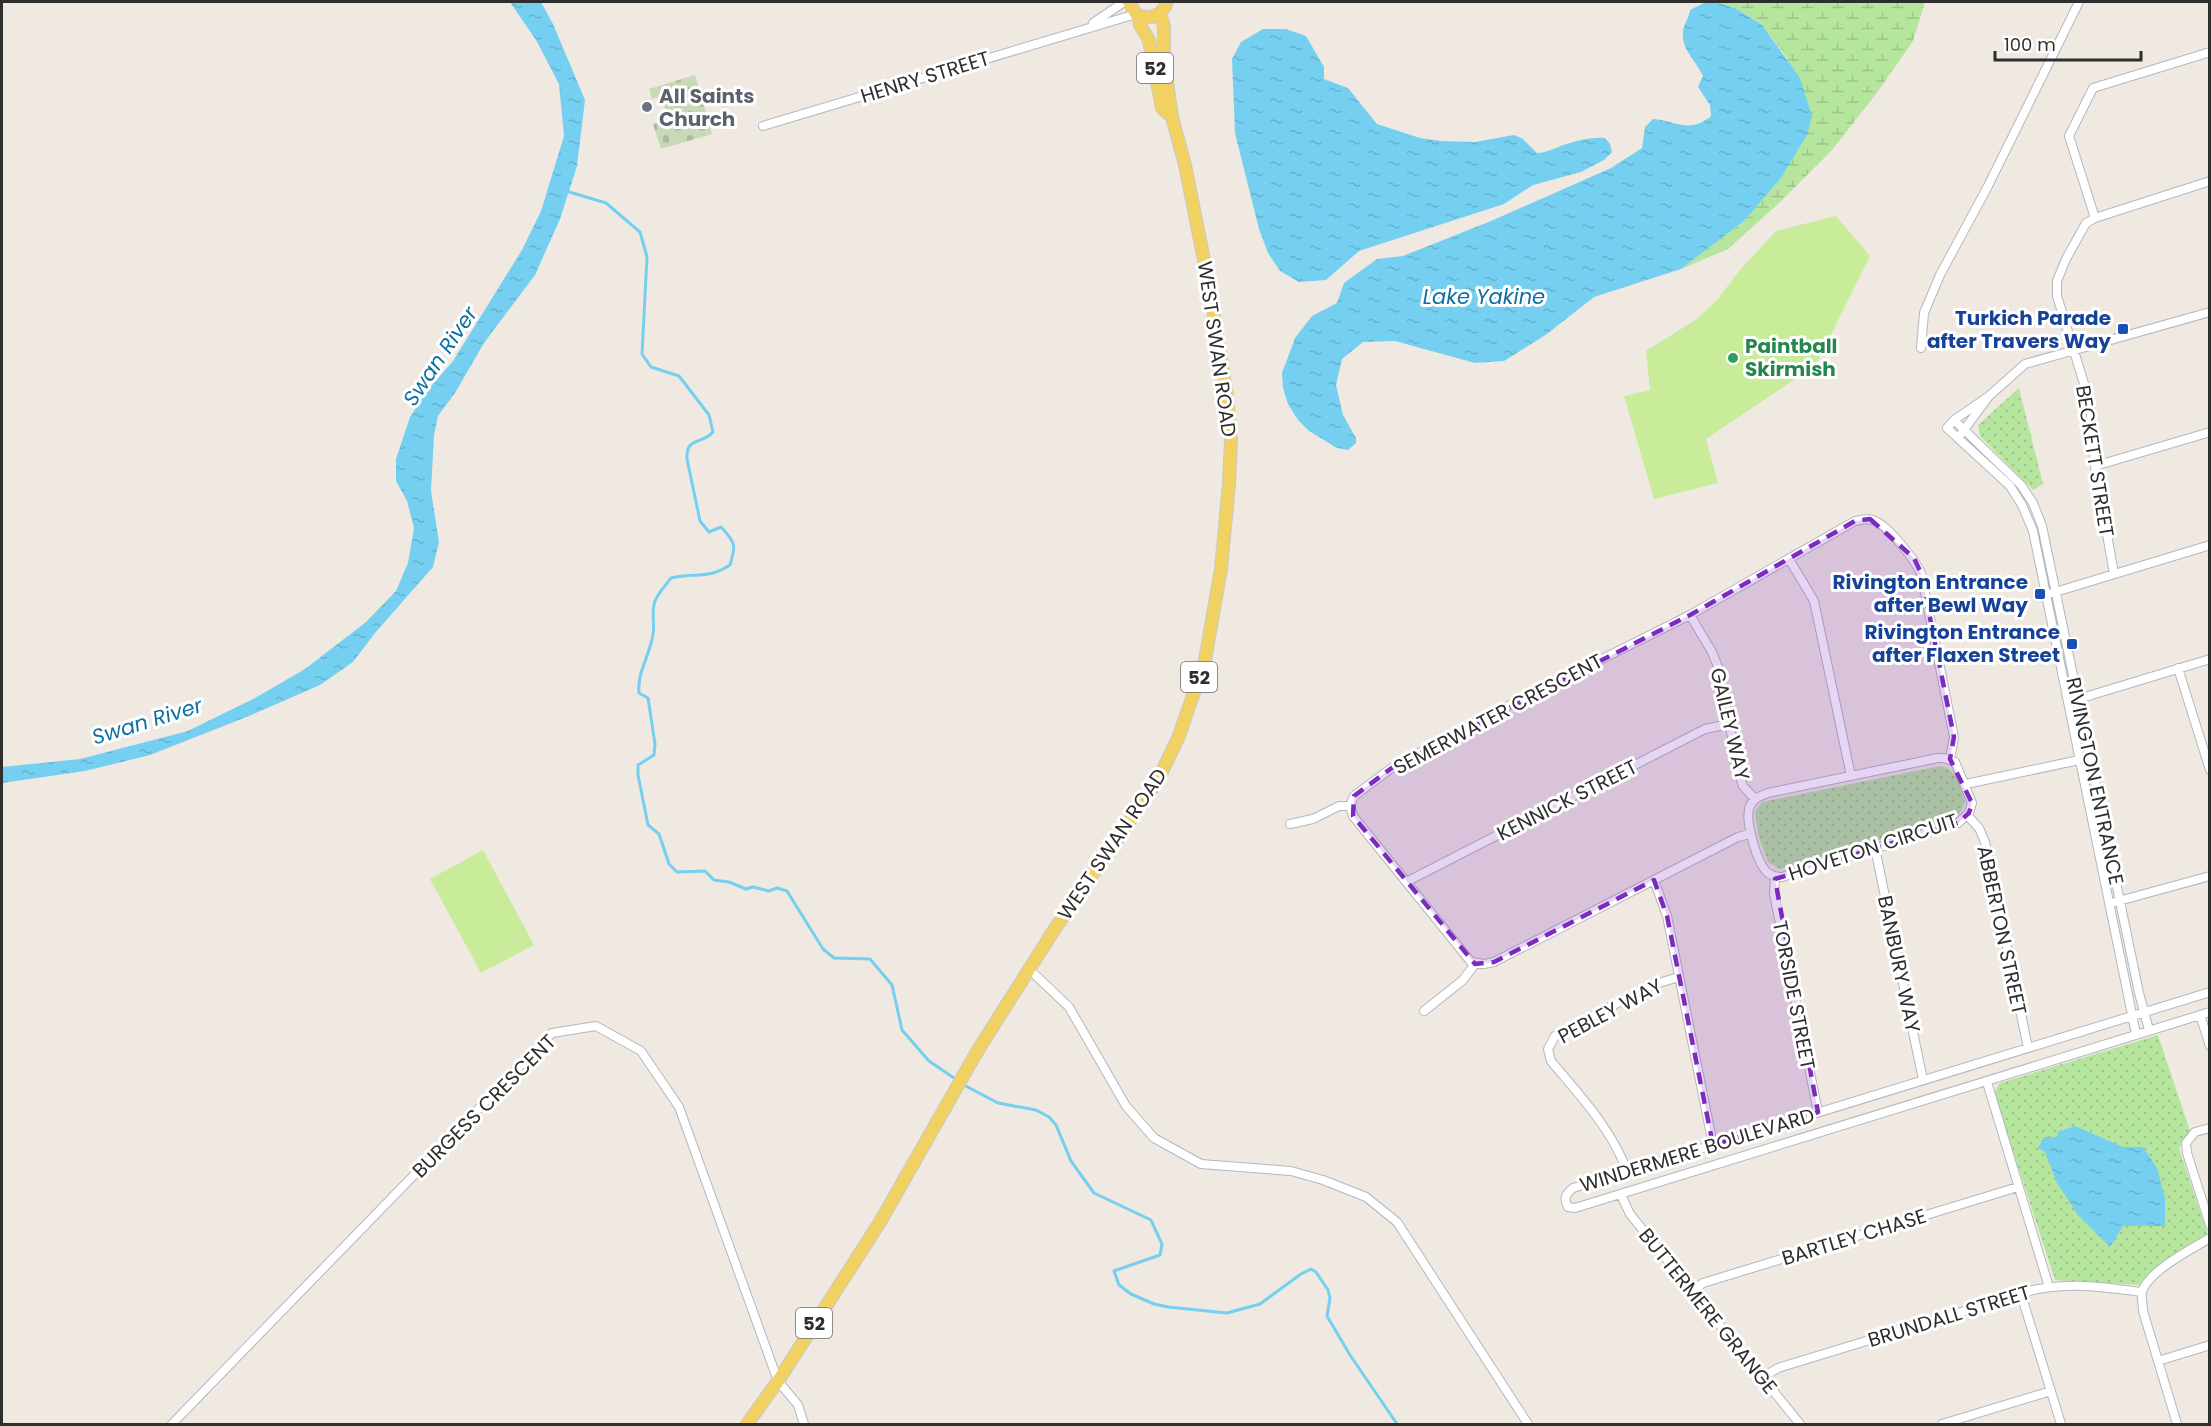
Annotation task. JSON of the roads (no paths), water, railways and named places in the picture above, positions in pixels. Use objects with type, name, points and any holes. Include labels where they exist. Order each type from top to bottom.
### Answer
[{"type":"main road","name":"52","points":[[1129,2],[1138,15]]},
{"type":"main road","points":[[1138,15],[1150,17],[1177,2]]},
{"type":"main road","name":"WEST SWAN ROAD","points":[[747,1425],[778,1381],[880,1222],[935,1121],[1029,969],[1109,848],[1158,780],[1179,736],[1205,660],[1221,569],[1231,440],[1227,395],[1194,207],[1173,117],[1164,62],[1163,8]]},
{"type":"main road","name":"WEST SWAN ROAD","points":[[1138,15],[1140,25],[1149,40],[1162,108],[1173,117]]},
{"type":"street","name":"HENRY STREET","points":[[1088,27],[1124,2]]},
{"type":"street","points":[[1922,348],[1924,314],[1940,275],[1989,186],[2079,2]]},
{"type":"street","name":"HENRY STREET","points":[[763,126],[1088,27],[1138,15]]},
{"type":"street","points":[[2210,51],[2093,88],[2070,136],[2095,218],[2210,181]]},
{"type":"street","name":"BECKETT STREET","points":[[2095,218],[2086,223],[2066,259],[2057,280],[2057,296],[2090,403],[2095,466],[2114,574]]},
{"type":"street","points":[[1954,420],[1989,396],[2025,364],[2210,312]]},
{"type":"street","points":[[1957,437],[1989,396]]},
{"type":"street","name":"RIVINGTON ENTRANCE","points":[[2136,1034],[2033,531],[2022,505],[2010,486],[1947,428],[1954,420],[2021,485],[2033,503],[2042,526],[2149,1030]]},
{"type":"street","points":[[2095,466],[2210,432]]},
{"type":"street","name":"SEMERWATER CRESCENT","points":[[1350,806],[1354,796],[1393,767],[1484,718],[1690,615],[1855,521],[1870,519],[1878,523],[1914,558],[1921,573],[1953,737],[1950,759]]},
{"type":"street","points":[[2046,595],[2210,545]]},
{"type":"street","points":[[1789,559],[1814,601],[1851,776]]},
{"type":"street","name":"GAILEY WAY","points":[[1690,615],[1712,652],[1718,668],[1740,777],[1743,786],[1755,799]]},
{"type":"street","points":[[2067,703],[2210,659]]},
{"type":"street","points":[[2178,668],[2210,770]]},
{"type":"street","name":"KENNICK STREET","points":[[1406,882],[1705,729],[1730,724]]},
{"type":"street","points":[[1966,784],[2090,758]]},
{"type":"street","points":[[1755,799],[1768,793],[1938,759],[1950,759]]},
{"type":"street","name":"HOVETON CIRCUIT","points":[[1755,799],[1748,812],[1750,834],[1767,872],[1775,877],[1782,877],[1958,823],[1967,815],[1972,803],[1955,762],[1950,759]]},
{"type":"street","points":[[1290,824],[1313,819],[1339,806],[1350,806],[1353,816],[1471,962],[1475,964],[1494,962],[1738,837],[1750,834]]},
{"type":"street","name":"ABBERTON STREET","points":[[1967,815],[1978,828],[1985,842],[2028,1048]]},
{"type":"street","name":"BANBURY WAY","points":[[1875,848],[1923,1080]]},
{"type":"street","points":[[2109,904],[2210,876]]},
{"type":"street","name":"TORSIDE STREET","points":[[1775,877],[1774,894],[1818,1112]]},
{"type":"street","points":[[1654,880],[1667,916],[1713,1145]]},
{"type":"street","points":[[1424,1011],[1463,980],[1475,964]]},
{"type":"street","points":[[1029,969],[1069,1007],[1126,1106],[1154,1138],[1201,1164],[1291,1171],[1323,1180],[1366,1197],[1397,1222],[1528,1425]]},
{"type":"street","name":"PEBLEY WAY","points":[[1627,1171],[1606,1128],[1551,1061],[1548,1049],[1555,1036],[1652,984],[1679,977]]},
{"type":"street","name":"WINDERMERE BOULEVARD","points":[[2210,992],[1573,1188],[1566,1194],[1565,1202],[1568,1207],[1575,1208],[1621,1195],[2210,1012]]},
{"type":"street","points":[[2200,1015],[2210,1046]]},
{"type":"street","name":"BURGESS CRESCENT","points":[[172,1425],[552,1033],[596,1026],[641,1051],[679,1107],[778,1381],[798,1405],[804,1425]]},
{"type":"street","points":[[1987,1082],[2049,1287]]},
{"type":"street","points":[[2210,1128],[2195,1132],[2186,1143],[2187,1153],[2210,1225]]},
{"type":"street","name":"BARTLEY CHASE","points":[[1692,1291],[1703,1283],[2018,1187]]},
{"type":"street","name":"BUTTERMERE GRANGE","points":[[1621,1195],[1630,1214],[1800,1425]]},
{"type":"street","points":[[2177,1425],[2143,1311],[2142,1292],[2147,1282],[2167,1265],[2210,1238]]},
{"type":"street","name":"BRUNDALL STREET","points":[[1763,1377],[1778,1368],[2049,1287],[2087,1286],[2142,1292]]},
{"type":"street","points":[[2021,1294],[2061,1425]]},
{"type":"street","points":[[2158,1361],[2210,1345]]},
{"type":"street","points":[[1942,1425],[2051,1391]]},
{"type":"water","name":"Swan River","points":[[510,2],[541,2],[553,24],[585,100],[577,166],[560,219],[535,275],[484,343],[455,393],[438,416],[434,435],[431,491],[439,542],[433,567],[375,633],[353,662],[320,685],[150,755],[85,771],[2,783],[2,767],[80,759],[188,731],[255,698],[305,669],[366,622],[396,591],[408,563],[414,528],[407,501],[396,481],[396,459],[410,417],[426,392],[453,361],[522,250],[541,211],[564,136],[559,84],[536,40]]},
{"type":"water","name":"Lake Yakine","points":[[1704,3],[1719,3],[1737,9],[1762,25],[1800,78],[1812,116],[1807,135],[1781,178],[1744,221],[1681,269],[1594,297],[1547,334],[1504,361],[1475,363],[1395,341],[1363,342],[1342,359],[1336,385],[1343,415],[1356,438],[1356,443],[1348,450],[1337,448],[1309,431],[1298,420],[1288,404],[1283,388],[1282,373],[1295,338],[1312,316],[1337,303],[1344,283],[1377,259],[1403,256],[1491,221],[1611,168],[1642,148],[1645,127],[1653,119],[1689,125],[1711,116],[1710,105],[1698,87],[1703,76],[1687,50],[1683,38],[1683,29],[1690,10]]},
{"type":"water","points":[[1263,29],[1286,29],[1306,36],[1324,67],[1324,79],[1348,88],[1377,124],[1420,138],[1441,141],[1475,142],[1514,135],[1523,139],[1537,153],[1580,140],[1605,138],[1612,152],[1604,160],[1581,172],[1533,185],[1504,204],[1359,251],[1326,280],[1299,282],[1280,271],[1268,253],[1259,229],[1235,133],[1232,59],[1241,42]]},
{"type":"water","points":[[2075,1126],[2123,1147],[2143,1147],[2157,1168],[2165,1198],[2165,1226],[2123,1226],[2110,1247],[2078,1215],[2057,1183],[2045,1152],[2038,1148],[2044,1137],[2057,1137],[2058,1132]]},
{"type":"waterway","points":[[566,191],[606,203],[640,232],[647,257],[642,354],[651,367],[679,376],[709,415],[713,432],[689,447],[687,459],[700,521],[709,532],[721,527],[733,544],[730,565],[714,573],[671,578],[655,601],[653,634],[639,685],[639,693],[648,698],[655,744],[654,755],[638,765],[648,825],[659,834],[669,864],[677,872],[705,871],[714,880],[729,882],[746,889],[753,887],[769,891],[777,888],[787,891],[823,949],[834,958],[870,959],[892,985],[902,1030],[929,1061],[957,1080]]},
{"type":"waterway","points":[[962,1084],[998,1103],[1036,1110],[1049,1117],[1056,1125],[1071,1161],[1094,1193],[1151,1220],[1162,1244],[1160,1255],[1114,1271],[1119,1285],[1131,1294],[1154,1304],[1168,1307],[1227,1313],[1260,1304],[1301,1274],[1311,1269],[1316,1272],[1328,1290],[1330,1298],[1327,1316],[1350,1355],[1397,1424]]},
{"type":"place","name":"All Saints Church","points":[[647,107]]},
{"type":"place","name":"Turkich Parade after Travers Way","points":[[2123,329]]},
{"type":"place","name":"Paintball Skirmish","points":[[1733,358]]},
{"type":"place","name":"Rivington Entrance after Bewl Way","points":[[2040,594]]},
{"type":"place","name":"Rivington Entrance after Flaxen Street","points":[[2072,644]]}]
